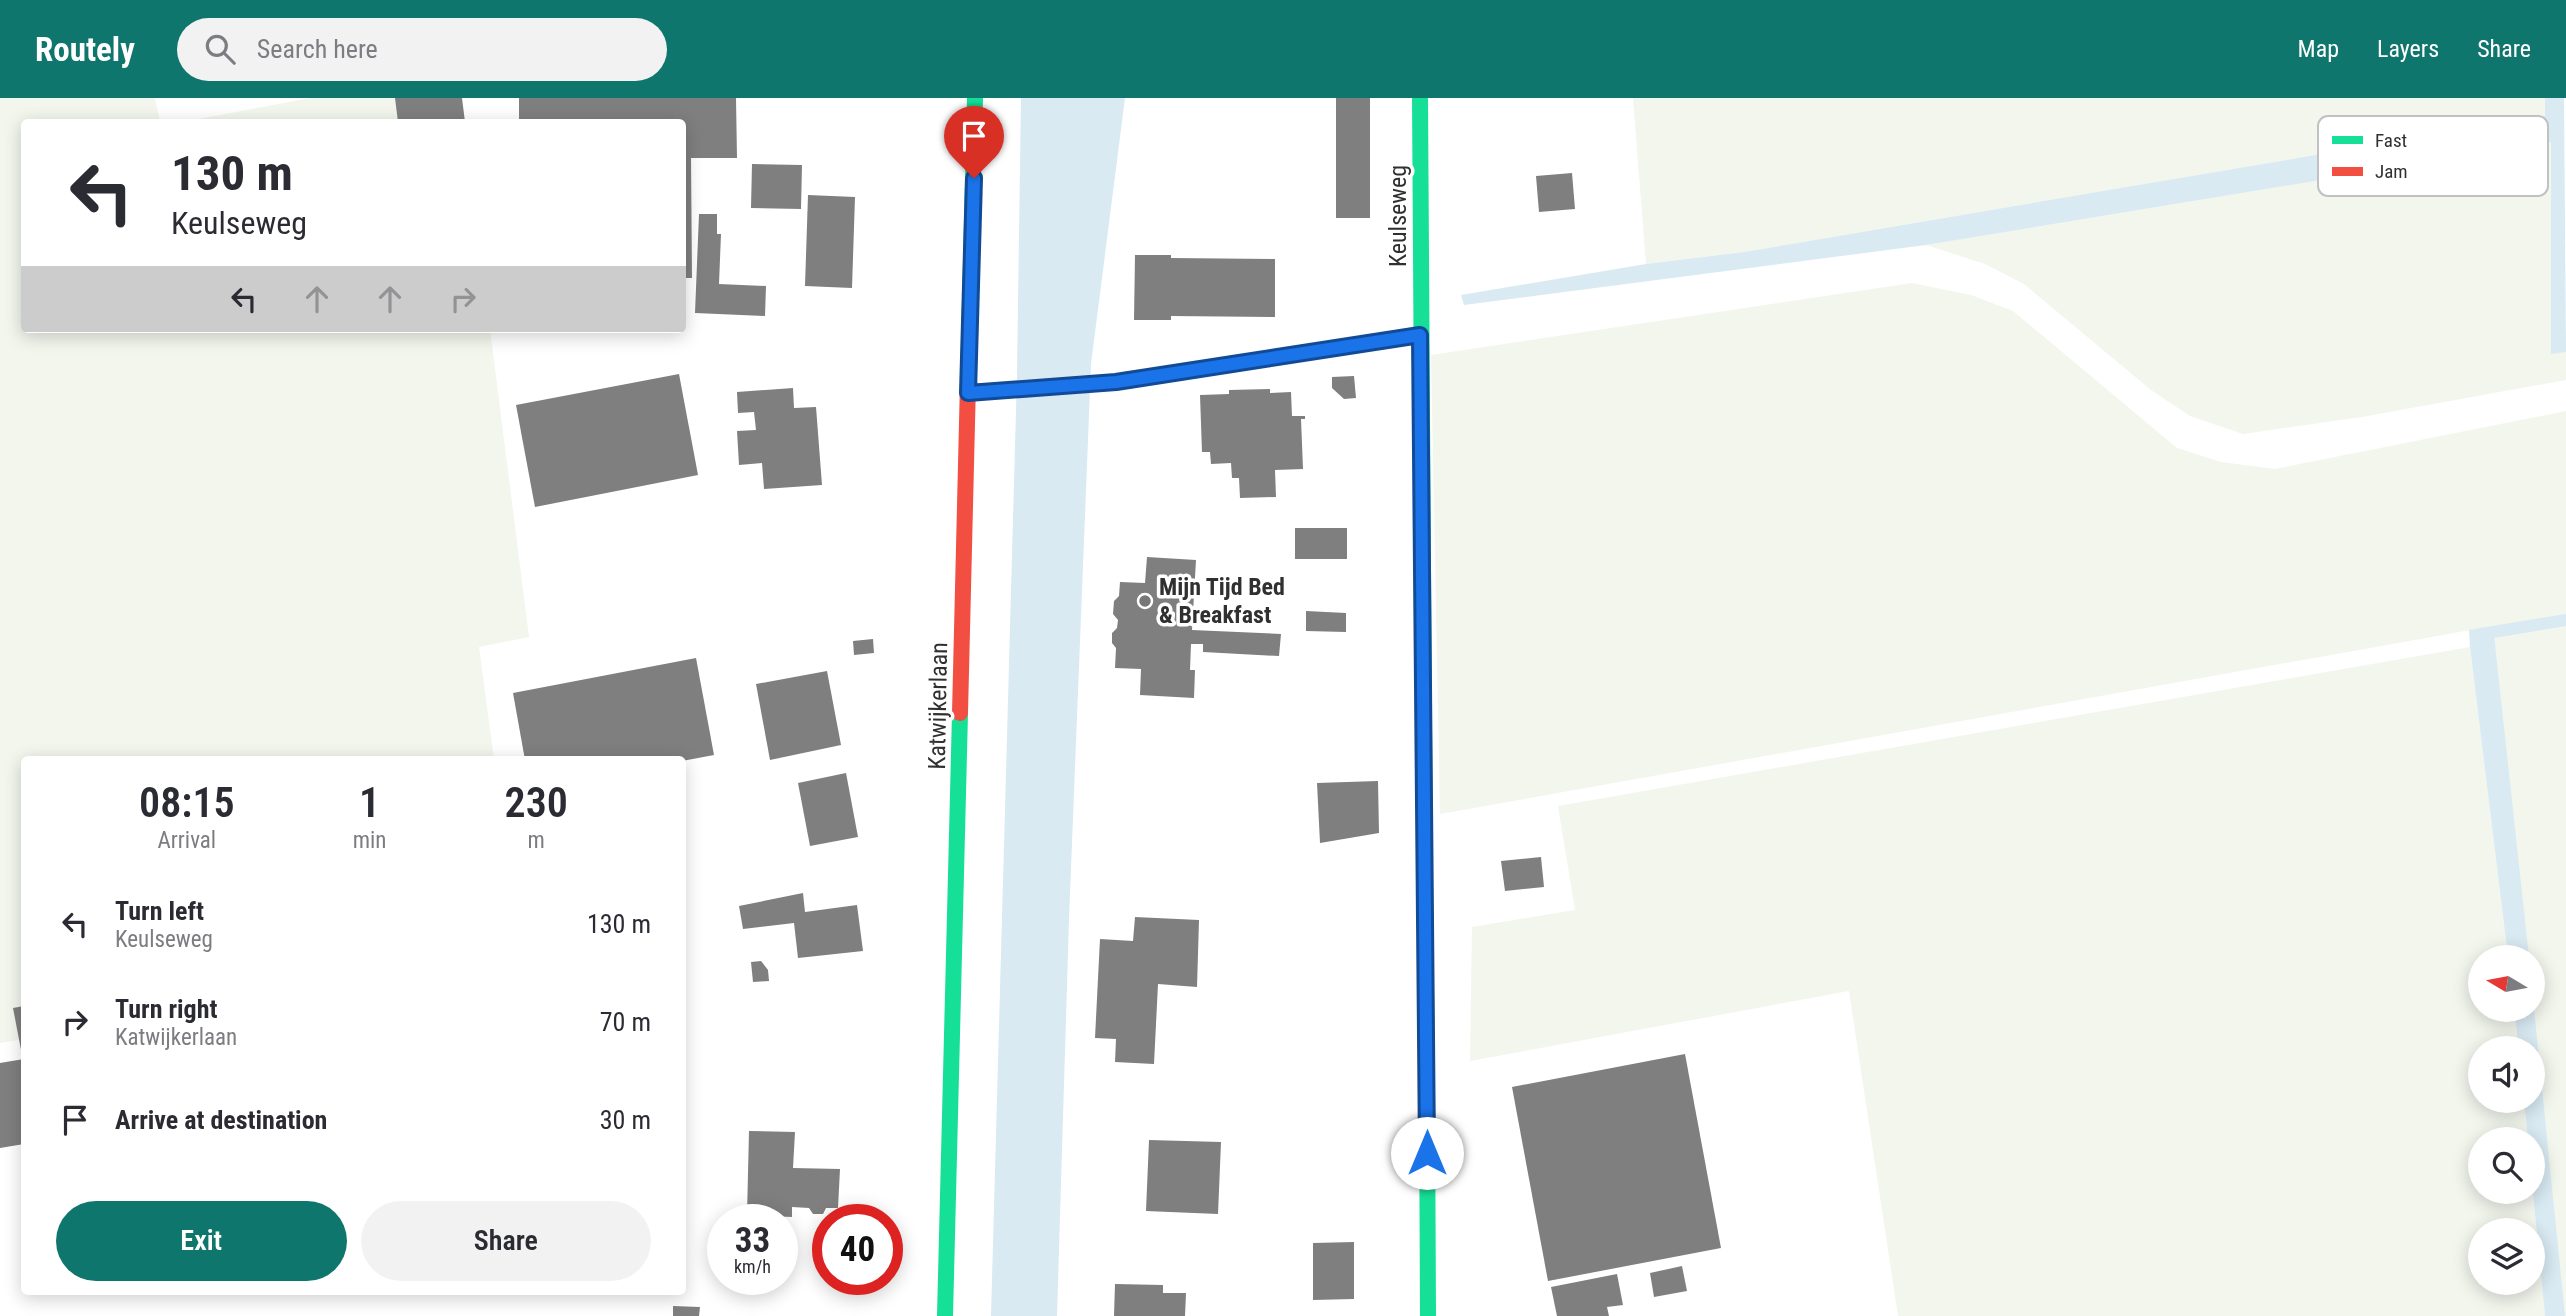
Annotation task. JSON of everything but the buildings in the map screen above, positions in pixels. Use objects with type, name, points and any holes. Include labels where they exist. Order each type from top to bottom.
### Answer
[{"type":"street","name":"Katwijkerlaan","points":[[944,1316],[975,98]]},
{"type":"street","name":"Keulseweg","points":[[1420,98],[1429,1316]]},
{"type":"street","points":[[968,393],[1116,382],[1420,335]]},
{"type":"shaded area","points":[[0,98],[155,98],[159,119],[21,119],[21,333],[491,333],[529,637],[479,647],[494,756],[21,756],[21,1040],[0,1043]]},
{"type":"shaded area","points":[[310,98],[402,98],[405,119],[199,119]]},
{"type":"shaded area","points":[[1021,98],[1125,98],[1091,364],[1069,919],[1057,1316],[991,1316],[1017,374]]},
{"type":"shaded area","points":[[1633,98],[2545,98],[2546,116],[2318,116],[2318,155],[1744,252],[1646,264]]},
{"type":"shaded area","points":[[2545,98],[2564,98],[2566,352],[2551,354],[2551,142],[2548,142],[2548,116],[2545,116]]},
{"type":"shaded area","points":[[2552,141],[2551,353],[2566,352],[2566,380],[2362,417],[2243,434],[2190,416],[2151,390],[2024,284],[1985,264],[1926,245],[2318,180],[2318,196],[2548,196],[2548,142]]},
{"type":"shaded area","points":[[2318,155],[2318,180],[1926,245],[1464,305],[1461,295],[1646,264],[1744,252]]},
{"type":"shaded area","points":[[1912,283],[1971,295],[2013,311],[2177,448],[2221,462],[2275,469],[2566,411],[2566,1316],[2556,1316],[2545,1193],[2545,1127],[2539,1127],[2538,1113],[2545,1113],[2545,1036],[2532,1036],[2532,1022],[2545,1022],[2545,945],[2518,945],[2493,626],[1440,814],[1431,355]]},
{"type":"shaded area","points":[[2493,626],[2528,945],[2507,945],[2469,630]]},
{"type":"shaded area","points":[[2470,647],[2507,945],[2468,945],[2468,1022],[2516,1022],[2517,1036],[2468,1036],[2468,1113],[2525,1113],[2527,1127],[2468,1127],[2468,1204],[2534,1204],[2535,1218],[2468,1218],[2468,1295],[2543,1295],[2545,1316],[1898,1316],[1849,991],[1470,1061],[1472,927],[1575,910],[1558,806]]},
{"type":"shaded area","points":[[2516,1022],[2535,1022],[2537,1036],[2517,1036]]},
{"type":"shaded area","points":[[2525,1113],[2545,1113],[2565,1316],[2545,1316],[2545,1218],[2535,1218],[2534,1204],[2545,1204],[2545,1127],[2527,1127]]},
{"type":"waterway","points":[[2481,637],[2481,634],[2566,620]]},
{"type":"traffic: fast","points":[[968,382],[975,98]]},
{"type":"traffic: fast","points":[[1420,98],[1425,883]]},
{"type":"traffic: fast","points":[[968,393],[1116,382],[1420,335]]},
{"type":"traffic: fast","points":[[945,1316],[960,713]]},
{"type":"traffic: fast","points":[[1427,1097],[1428,1316]]},
{"type":"traffic: jam","points":[[960,713],[968,382]]},
{"type":"traffic: jam","points":[[1425,883],[1427,1097]]},
{"type":"place","name":"Mijn Tijd Bed & Breakfast","points":[[1145,601]]},
{"type":"route","points":[[974,178],[968,393],[1116,382],[1420,335],[1427,1153]]}]
